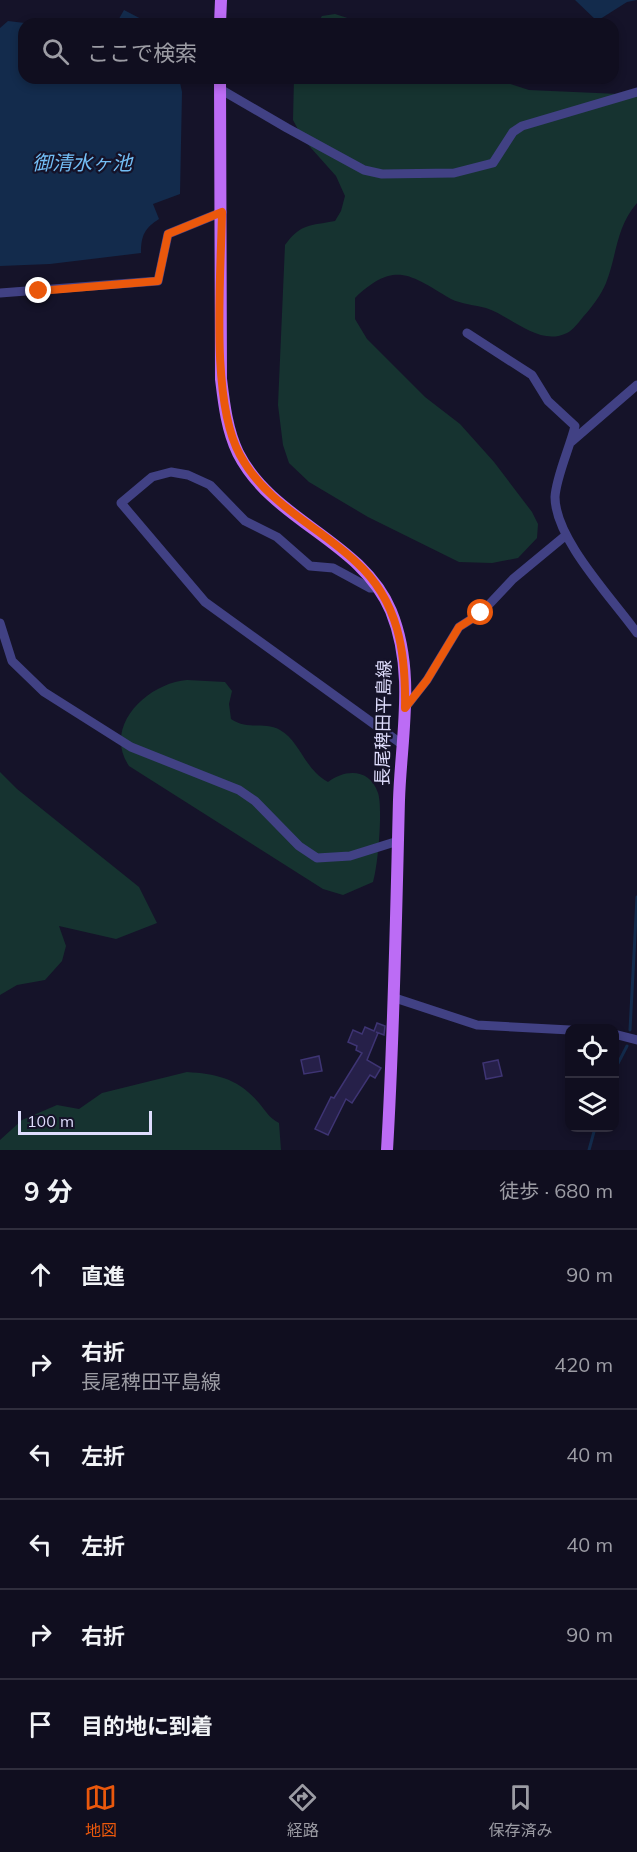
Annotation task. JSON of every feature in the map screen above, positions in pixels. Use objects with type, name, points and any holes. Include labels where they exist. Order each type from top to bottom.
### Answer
[{"type":"main road","points":[[220,18],[221,0]]},
{"type":"main road","name":"長尾稗田平島線","points":[[220,84],[221,379],[227,421],[238,453],[254,478],[282,506],[356,561],[380,588],[399,635],[406,665],[398,841],[395,998],[387,1150]]},
{"type":"street","points":[[222,84],[323,149],[364,170],[382,174],[454,173],[493,163],[513,132],[522,126],[637,92]]},
{"type":"street","points":[[0,294],[158,281],[168,234],[222,212]]},
{"type":"street","points":[[467,333],[532,375],[548,401],[575,426],[555,495],[558,515],[565,536],[637,633]]},
{"type":"street","points":[[571,442],[637,385]]},
{"type":"street","points":[[380,588],[370,588],[333,568],[310,566],[277,537],[245,521],[210,485],[188,475],[171,472],[152,477],[121,503],[205,602],[403,745]]},
{"type":"street","points":[[405,708],[427,680],[459,627],[481,613],[513,579],[565,536]]},
{"type":"street","points":[[0,623],[12,661],[44,692],[131,747],[240,790],[255,801],[298,846],[317,858],[350,856],[398,841]]},
{"type":"street","points":[[395,998],[477,1025],[565,1030]]},
{"type":"street","points":[[619,1035],[637,1040]]},
{"type":"green space","points":[[335,14],[347,18],[321,18]]},
{"type":"green space","points":[[294,84],[510,84],[529,90],[619,94],[637,91],[637,203],[621,231],[604,287],[590,309],[569,332],[557,336],[536,333],[496,312],[455,301],[424,283],[403,275],[392,275],[381,279],[355,298],[355,319],[367,339],[425,397],[460,424],[494,462],[532,512],[538,524],[537,538],[518,558],[492,563],[459,562],[368,517],[309,482],[289,463],[283,445],[278,405],[285,245],[301,229],[335,221],[341,211],[345,196],[336,176],[303,139],[293,120]]},
{"type":"green space","points":[[187,680],[225,682],[232,691],[229,704],[231,719],[244,725],[268,726],[280,730],[293,741],[313,770],[328,782],[349,773],[363,775],[369,779],[378,793],[380,811],[378,851],[373,882],[343,895],[323,889],[129,766],[122,751],[121,736],[125,722],[133,709],[158,689]]},
{"type":"green space","points":[[0,772],[17,789],[139,887],[157,923],[116,939],[59,926],[66,946],[62,961],[45,980],[17,985],[0,995]]},
{"type":"green space","points":[[187,1072],[217,1076],[243,1088],[279,1123],[281,1150],[0,1150],[0,1140],[22,1120],[57,1105],[79,1109],[102,1093]]},
{"type":"water","points":[[575,0],[637,0],[627,2],[602,18],[594,18]]},
{"type":"water","points":[[124,10],[139,18],[119,18]]},
{"type":"water","name":"御清水ヶ池","points":[[8,21],[18,22],[18,84],[180,84],[180,194],[153,204],[159,219],[145,233],[141,253],[50,264],[0,266],[0,28]]},
{"type":"building","points":[[377,1023],[385,1026],[384,1035],[376,1032],[378,1033],[367,1060],[381,1068],[375,1078],[370,1075],[352,1103],[346,1099],[328,1135],[315,1129],[331,1097],[334,1098],[362,1053],[356,1050],[357,1046],[348,1042],[353,1030],[362,1034],[365,1027],[374,1031]]},
{"type":"building","points":[[319,1056],[322,1071],[304,1074],[301,1060]]},
{"type":"building","points":[[498,1060],[502,1076],[486,1079],[483,1063]]},
{"type":"waterway","points":[[630,1030],[637,897]]},
{"type":"waterway","points":[[619,1061],[627,1046]]},
{"type":"waterway","points":[[589,1150],[594,1132]]},
{"type":"route","points":[[39,291],[158,281],[168,234],[222,212],[221,379],[227,421],[238,453],[254,478],[282,506],[356,561],[380,588],[399,635],[406,665],[405,708],[427,680],[459,627],[481,613]]}]
